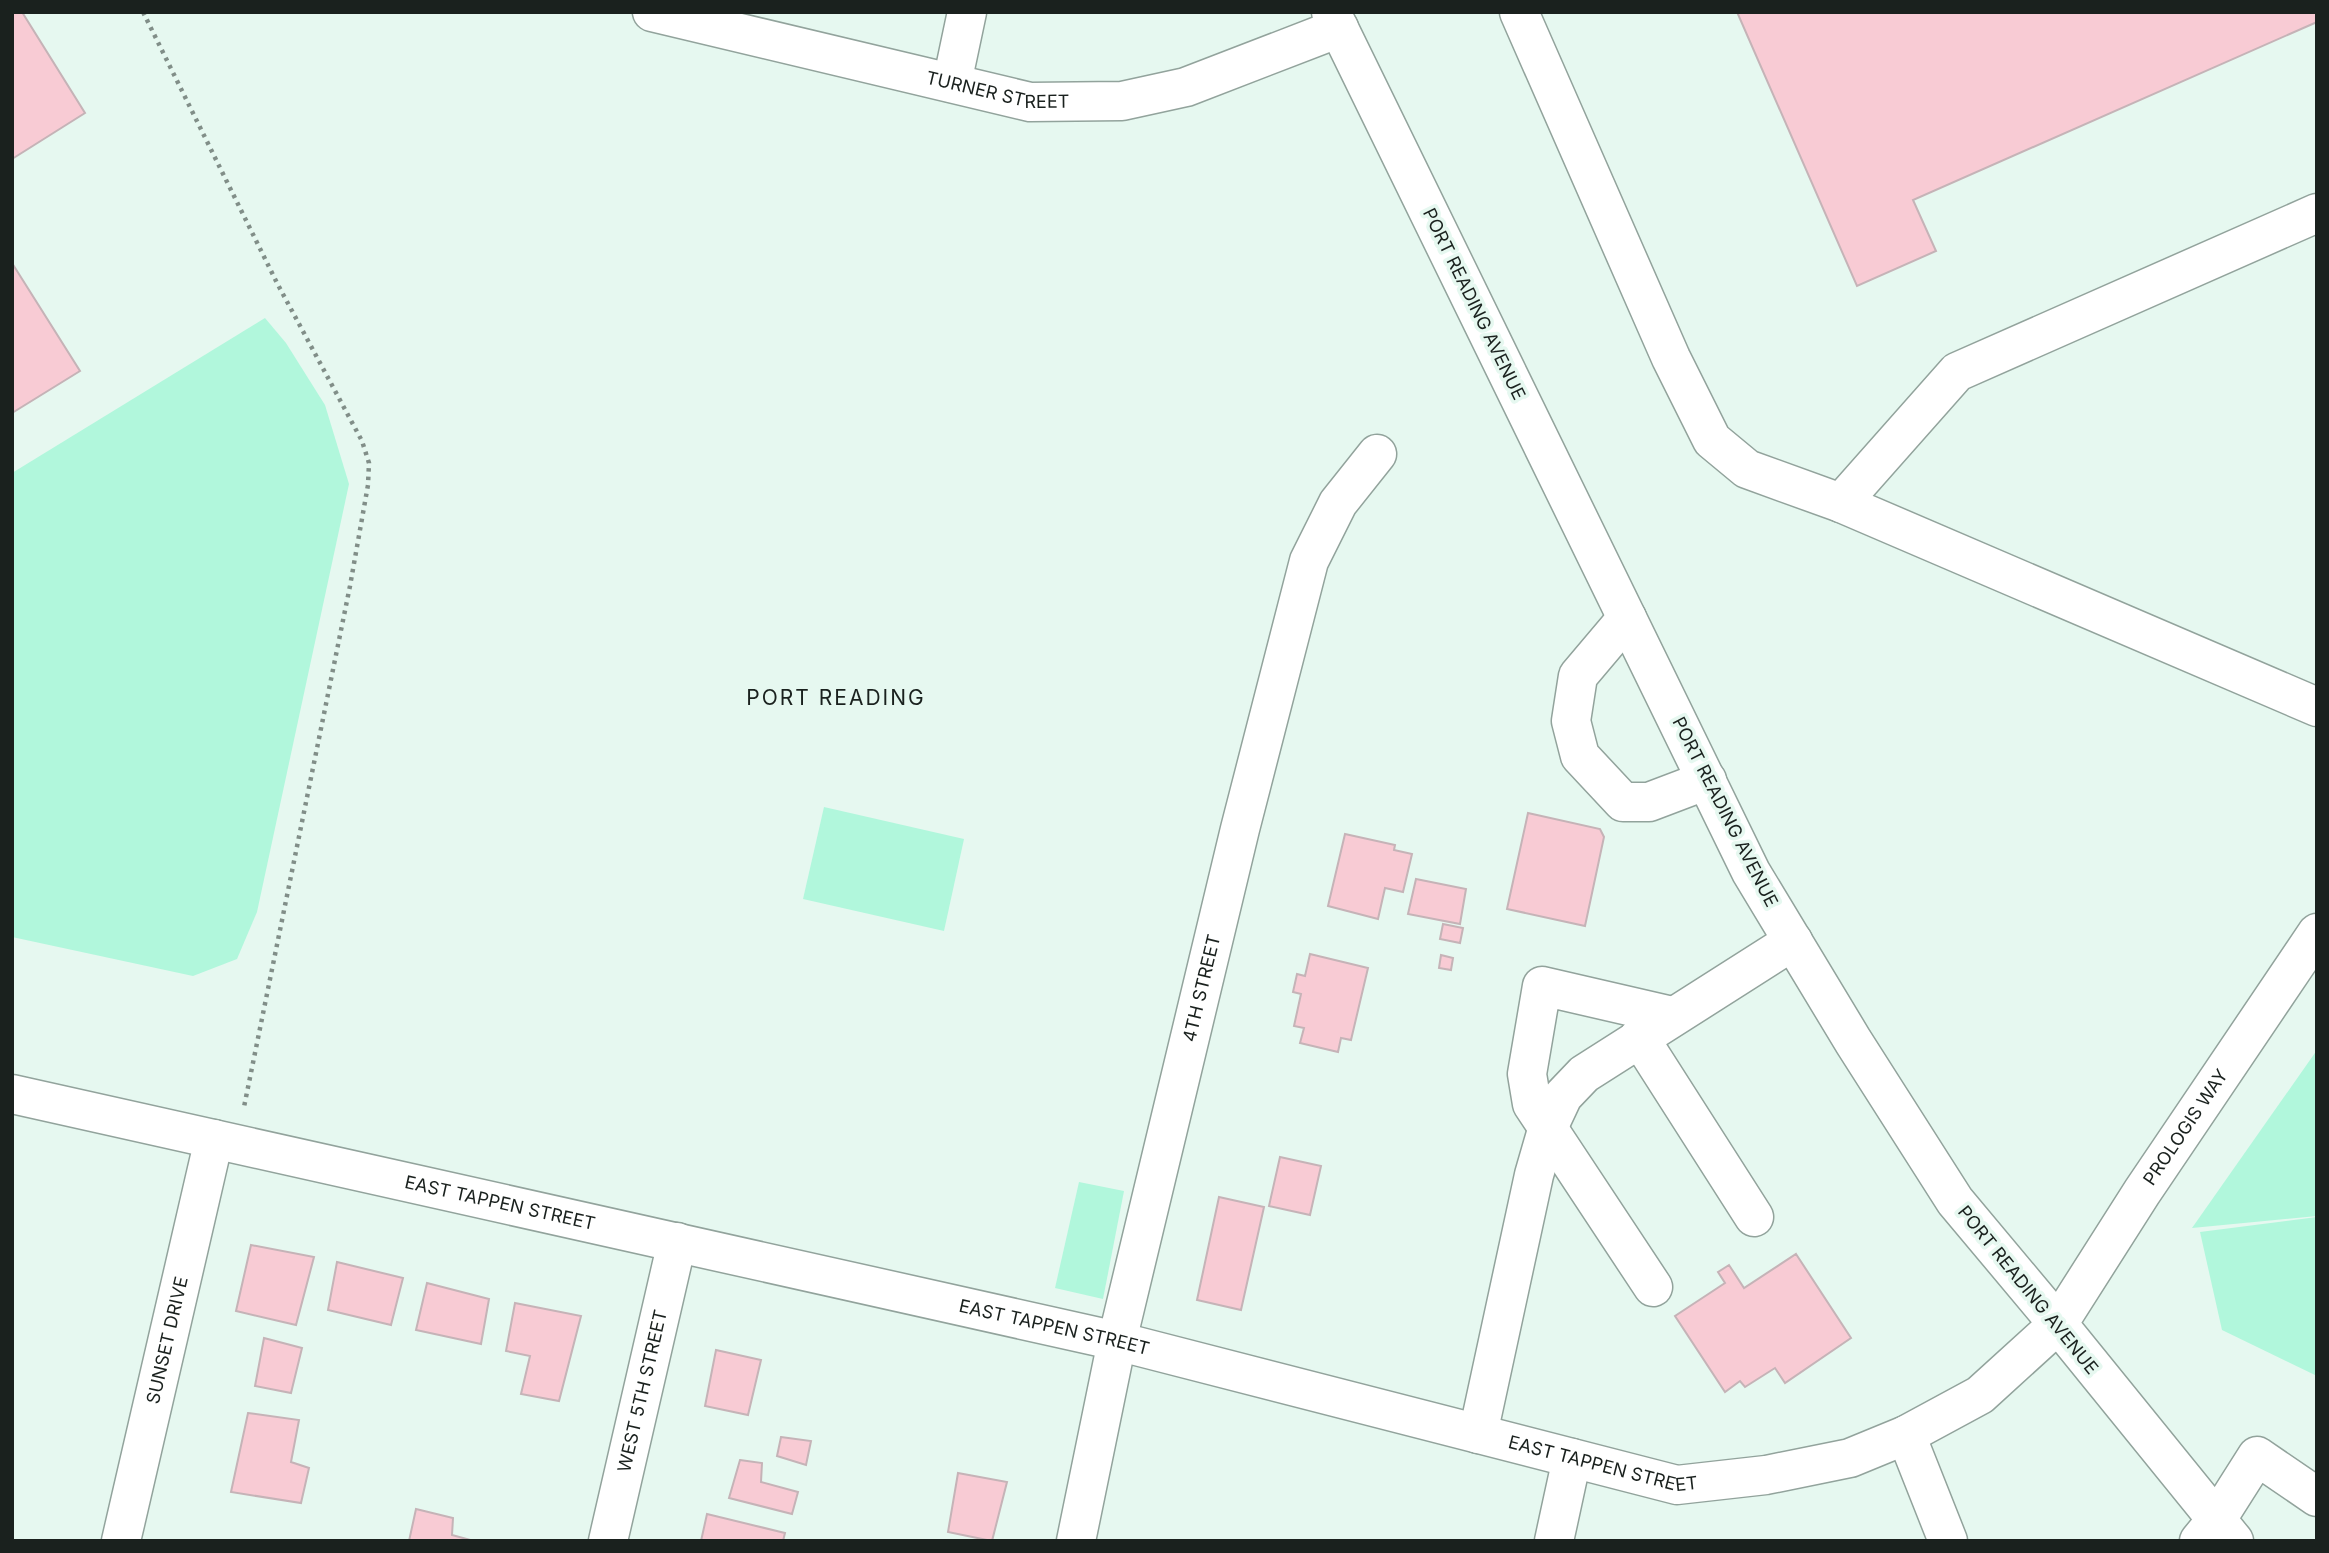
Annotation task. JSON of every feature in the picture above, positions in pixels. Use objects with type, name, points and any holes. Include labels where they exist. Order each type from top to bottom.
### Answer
[{"type":"street","name":"TURNER STREET","points":[[652,12],[1030,102],[1122,101],[1186,87],[1335,20]]},
{"type":"street","points":[[952,83],[967,12]]},
{"type":"street","points":[[1519,12],[1671,358],[1712,440],[1747,469],[1841,503],[2317,707]]},
{"type":"street","name":"PORT READING AVENUE","points":[[1335,20],[1751,872],[1853,1041],[1955,1201],[2058,1324],[2217,1533]]},
{"type":"street","points":[[1841,503],[1957,372],[2317,213]]},
{"type":"street","name":"4TH STREET","points":[[1076,1541],[1117,1341],[1236,842],[1309,561],[1338,503],[1377,454]]},
{"type":"street","points":[[1627,618],[1578,676],[1571,721],[1580,756],[1623,802],[1649,802],[1707,780]]},
{"type":"street","name":"PROLOGIS WAY","points":[[2058,1324],[2142,1192],[2317,933]]},
{"type":"street","points":[[1478,1434],[1534,1174],[1547,1130],[1563,1096],[1584,1074],[1793,941]]},
{"type":"street","points":[[1653,1287],[1547,1130],[1532,1104],[1527,1074],[1542,986],[1672,1016]]},
{"type":"street","points":[[1639,1037],[1754,1217]]},
{"type":"street","name":"EAST TAPPEN STREET","points":[[12,1094],[1117,1341],[1676,1485],[1766,1475],[1850,1458],[1906,1435],[1980,1395],[2058,1324]]},
{"type":"street","name":"SUNSET DRIVE","points":[[121,1541],[214,1139]]},
{"type":"street","name":"WEST 5TH STREET","points":[[608,1541],[677,1242]]},
{"type":"street","points":[[1906,1435],[1948,1541]]},
{"type":"street","points":[[2217,1533],[2256,1455],[2317,1497]]},
{"type":"street","points":[[1554,1541],[1572,1458]]},
{"type":"path","points":[[143,12],[277,283],[354,424],[369,463],[368,485],[350,586],[244,1108]]},
{"type":"green space","points":[[265,318],[286,343],[325,405],[349,484],[257,912],[237,959],[193,976],[12,937],[12,473]]},
{"type":"green space","points":[[824,807],[964,839],[944,931],[803,899]]},
{"type":"green space","points":[[2317,1050],[2317,1216],[2192,1228]]},
{"type":"green space","points":[[1079,1182],[1124,1191],[1103,1299],[1055,1288]]},
{"type":"green space","points":[[2317,1217],[2317,1376],[2222,1330],[2200,1232]]},
{"type":"building","points":[[12,12],[22,12],[85,113],[12,159]]},
{"type":"building","points":[[1737,12],[2317,12],[2317,22],[1913,200],[1936,251],[1857,286]]},
{"type":"building","points":[[12,263],[80,371],[12,413]]},
{"type":"building","points":[[1528,813],[1600,829],[1604,837],[1585,926],[1507,909]]},
{"type":"building","points":[[1345,834],[1395,845],[1394,850],[1412,854],[1403,892],[1385,888],[1378,919],[1328,906]]},
{"type":"building","points":[[1416,879],[1466,889],[1460,924],[1408,914]]},
{"type":"building","points":[[1443,924],[1463,928],[1460,943],[1440,939]]},
{"type":"building","points":[[1310,954],[1368,968],[1351,1040],[1341,1038],[1338,1052],[1300,1043],[1304,1028],[1294,1026],[1301,994],[1293,992],[1297,974],[1305,976]]},
{"type":"building","points":[[1441,955],[1453,958],[1451,970],[1439,968]]},
{"type":"building","points":[[1280,1157],[1321,1166],[1310,1215],[1269,1206]]},
{"type":"building","points":[[1219,1197],[1264,1207],[1241,1310],[1197,1300]]},
{"type":"building","points":[[251,1245],[314,1257],[296,1325],[236,1311]]},
{"type":"building","points":[[1796,1254],[1851,1338],[1785,1383],[1775,1368],[1745,1387],[1740,1381],[1725,1392],[1675,1316],[1725,1283],[1718,1272],[1729,1265],[1744,1288]]},
{"type":"building","points":[[337,1262],[403,1278],[391,1325],[328,1310]]},
{"type":"building","points":[[427,1283],[489,1299],[481,1344],[416,1330]]},
{"type":"building","points":[[515,1303],[581,1316],[559,1401],[521,1394],[530,1356],[506,1351]]},
{"type":"building","points":[[264,1338],[302,1348],[291,1393],[255,1386]]},
{"type":"building","points":[[716,1350],[761,1360],[748,1415],[705,1406]]},
{"type":"building","points":[[248,1413],[299,1420],[291,1462],[309,1468],[301,1503],[231,1492]]},
{"type":"building","points":[[781,1437],[811,1441],[806,1465],[777,1456]]},
{"type":"building","points":[[740,1460],[762,1463],[761,1482],[798,1492],[792,1514],[729,1498]]},
{"type":"building","points":[[958,1473],[1007,1482],[992,1541],[948,1532]]},
{"type":"building","points":[[416,1509],[453,1518],[452,1535],[474,1541],[409,1541]]},
{"type":"building","points":[[707,1514],[785,1533],[783,1541],[701,1541]]},
{"type":"district","name":"PORT READING","points":[[836,698]]}]
